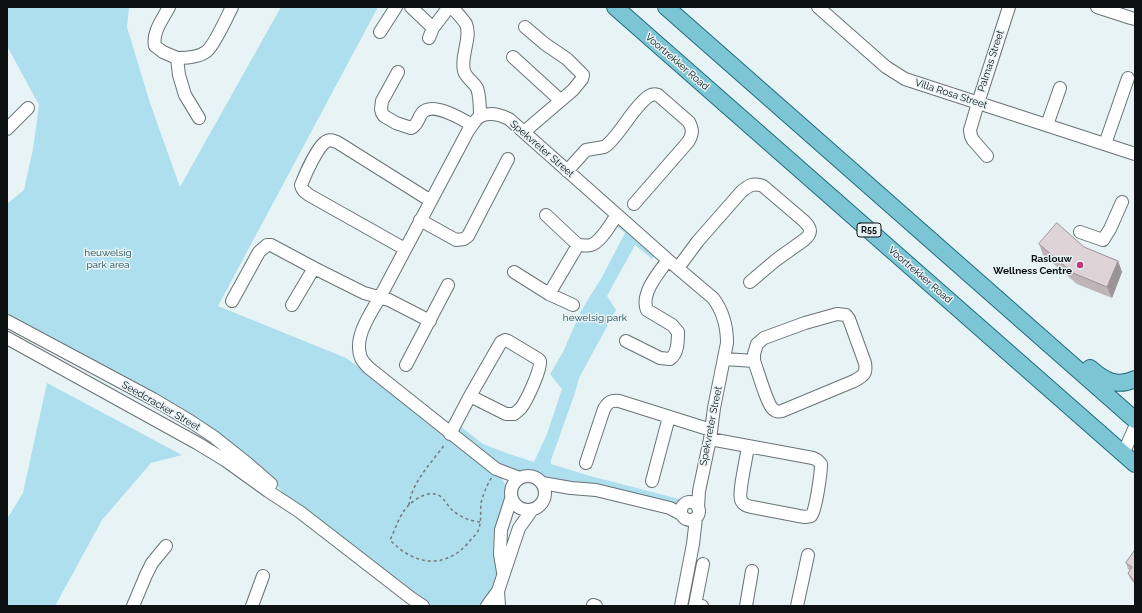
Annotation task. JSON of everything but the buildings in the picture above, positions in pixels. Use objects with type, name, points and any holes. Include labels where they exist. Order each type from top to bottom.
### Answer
[{"type":"main road","name":"Voortrekker Road","points":[[615,7],[1135,464]]},
{"type":"main road","points":[[666,7],[1135,420]]},
{"type":"main road","points":[[1000,302],[1053,339],[1102,378],[1111,382],[1128,382],[1135,379]]},
{"type":"street","points":[[169,7],[156,32],[154,41],[155,46],[158,49],[178,58],[197,56],[208,50],[232,7]]},
{"type":"street","points":[[380,32],[396,7]]},
{"type":"street","points":[[410,7],[431,33],[450,7],[466,25],[467,34],[463,66],[466,76],[477,89],[476,120],[368,317],[360,336],[359,348],[362,360],[369,368],[496,469],[520,478]]},
{"type":"street","name":"Villa Rosa Street","points":[[818,7],[886,67],[905,79],[1135,154]]},
{"type":"street","name":"Palmas Street","points":[[987,156],[976,145],[971,136],[971,126],[1009,7]]},
{"type":"street","points":[[1096,7],[1134,20]]},
{"type":"street","points":[[524,132],[573,90],[582,79],[582,74],[567,59],[544,44],[525,27]]},
{"type":"street","points":[[513,57],[560,100]]},
{"type":"street","points":[[178,58],[179,75],[185,95],[199,118]]},
{"type":"street","points":[[398,72],[382,101],[382,113],[384,116],[396,123],[411,128],[416,124],[422,113],[426,110],[438,109],[460,118],[476,120]]},
{"type":"street","points":[[1105,144],[1128,78]]},
{"type":"street","points":[[1047,126],[1060,88]]},
{"type":"street","points":[[568,171],[586,150],[604,147],[607,145],[648,96],[653,94],[658,95],[689,122],[692,134],[688,142],[634,204]]},
{"type":"street","points":[[7,129],[28,108]]},
{"type":"street","name":"Spekvreter Street","points":[[476,120],[490,114],[500,115],[509,119],[713,298],[721,310],[727,336],[725,359],[698,492],[686,511],[694,532],[681,606]]},
{"type":"street","points":[[405,249],[320,202],[304,191],[302,185],[317,152],[327,141],[331,140],[337,142],[431,200]]},
{"type":"street","points":[[420,220],[456,240],[464,239],[468,236],[508,159]]},
{"type":"street","points":[[678,268],[698,241],[741,192],[749,186],[758,184],[763,186],[804,221],[809,226],[810,232],[804,240],[776,260],[750,282]]},
{"type":"street","points":[[1080,232],[1103,240],[1110,229],[1122,202]]},
{"type":"street","points":[[546,215],[578,244],[590,245],[602,236],[617,215]]},
{"type":"street","points":[[549,294],[578,244]]},
{"type":"street","points":[[232,300],[259,252],[267,245],[274,246],[364,293],[380,297],[430,321]]},
{"type":"street","points":[[626,341],[660,358],[670,359],[674,356],[678,342],[678,332],[672,325],[647,310],[645,303],[645,297],[649,289],[668,260]]},
{"type":"street","points":[[292,305],[314,268]]},
{"type":"street","points":[[514,272],[549,294],[573,305]]},
{"type":"street","points":[[406,365],[448,285]]},
{"type":"street","points":[[837,314],[846,316],[849,319],[866,369],[863,375],[854,380],[777,412],[769,404],[754,361],[754,354],[757,344],[764,338],[805,323],[837,314]]},
{"type":"street","name":"Seedcracker Street","points":[[7,321],[153,399],[201,428],[248,464],[300,512]]},
{"type":"street","name":"Seedcracker Street","points":[[7,338],[225,460],[300,512],[411,598],[424,606]]},
{"type":"street","points":[[451,434],[470,396],[496,348],[503,341],[508,341],[538,358],[540,361],[539,370],[530,390],[522,406],[514,414],[506,414],[470,396]]},
{"type":"street","points":[[725,359],[754,361]]},
{"type":"street","points":[[586,463],[604,409],[611,401],[619,401],[669,417],[710,435],[748,446],[813,458],[820,461],[821,467],[814,510],[810,516],[799,516],[752,507],[741,502],[740,494],[748,446]]},
{"type":"street","points":[[652,481],[669,417]]},
{"type":"street","points":[[1123,454],[1135,427]]},
{"type":"street","points":[[496,469],[512,497],[514,504],[526,510],[532,510],[538,507],[542,502],[545,496],[542,483],[532,476],[526,476],[514,482],[512,486],[512,497],[519,528]]},
{"type":"street","points":[[542,483],[571,488],[596,490],[686,511]]},
{"type":"street","points":[[542,502],[571,488]]},
{"type":"street","points":[[503,575],[500,554],[501,530],[512,497]]},
{"type":"street","points":[[487,606],[498,591],[519,528],[532,510]]},
{"type":"street","points":[[133,606],[152,563],[166,546]]},
{"type":"street","points":[[797,606],[808,555]]},
{"type":"street","points":[[702,606],[695,605],[703,564]]},
{"type":"street","points":[[746,606],[752,571]]},
{"type":"street","points":[[252,606],[263,576]]},
{"type":"street","points":[[498,591],[499,606]]},
{"type":"path","points":[[409,505],[410,499],[419,479],[451,434]]},
{"type":"path","points":[[480,522],[461,516],[440,496],[428,494],[407,507],[390,540],[396,547],[412,556],[420,560],[428,561],[442,561],[463,548],[477,532],[480,522],[481,503],[486,487],[496,469]]},
{"type":"green space","name":"heuwelsig park area","points":[[7,7],[129,7],[127,27],[150,103],[180,187],[281,7],[378,7],[218,306],[346,358],[450,433],[455,422],[483,444],[534,462],[547,434],[562,389],[550,374],[563,352],[581,311],[602,277],[625,233],[615,225],[622,219],[659,252],[652,259],[635,245],[607,296],[616,310],[579,378],[551,460],[551,464],[590,476],[679,499],[684,504],[670,508],[539,479],[532,476],[520,478],[496,469],[510,492],[498,591],[481,606],[429,606],[297,510],[274,482],[220,436],[7,319],[7,204],[24,190],[33,149],[39,105],[7,46]]},
{"type":"green space","points":[[47,383],[182,455],[151,463],[102,520],[55,606],[7,606],[7,519],[23,493]]},
{"type":"place","name":"Raslouw Wellness Centre","points":[[1080,265]]},
{"type":"park label","name":"hewelsig park","points":[[595,318]]}]
